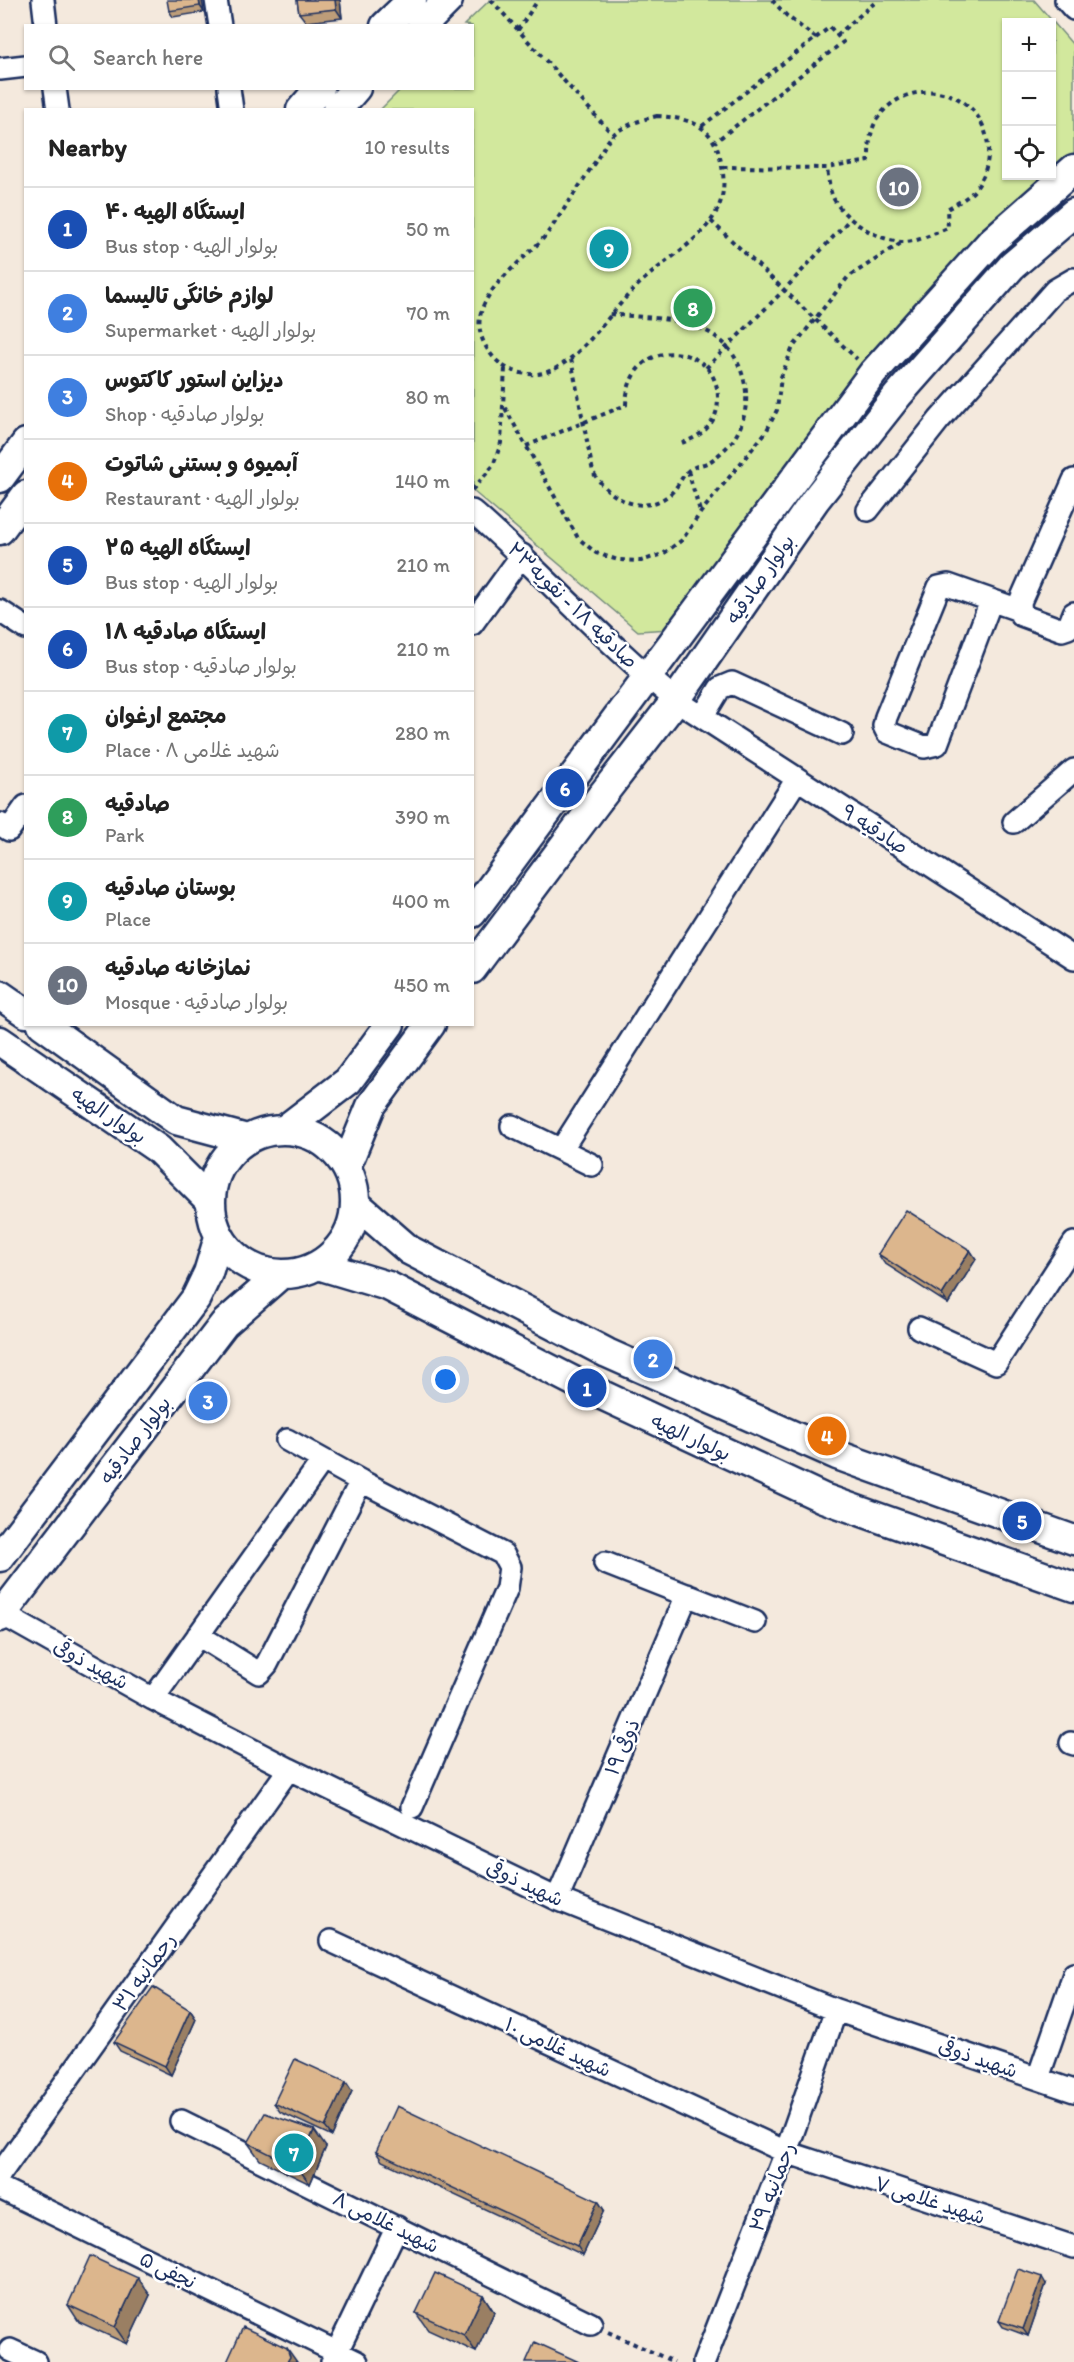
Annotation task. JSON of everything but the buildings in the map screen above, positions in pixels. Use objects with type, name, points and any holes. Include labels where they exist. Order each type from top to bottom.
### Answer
[{"type":"main road","points":[[387,24],[412,0]]},
{"type":"main road","points":[[424,24],[448,0]]},
{"type":"main road","points":[[303,108],[318,90]]},
{"type":"main road","points":[[339,108],[354,90]]},
{"type":"main road","name":"بولوار صادقیه","points":[[474,910],[873,373],[991,242],[1074,169]]},
{"type":"main road","name":"بولوار صادقیه","points":[[474,966],[676,700],[815,500],[898,395],[1012,266],[1074,213]]},
{"type":"main road","points":[[0,478],[24,446]]},
{"type":"main road","points":[[0,530],[24,498]]},
{"type":"main road","points":[[0,995],[24,1012]]},
{"type":"main road","name":"بولوار الهیه","points":[[45,1026],[176,1120],[247,1139]]},
{"type":"main road","points":[[284,1130],[348,1081],[389,1026]]},
{"type":"main road","points":[[346,1167],[371,1106],[430,1026]]},
{"type":"main road","name":"بولوار الهیه","points":[[0,1041],[159,1149],[210,1201]]},
{"type":"main road","points":[[284,1130],[302,1132],[320,1140],[335,1152],[346,1167],[353,1184],[355,1203],[352,1222],[345,1239],[333,1254],[318,1265],[300,1272],[281,1274],[263,1271],[245,1264],[231,1252],[219,1237],[212,1220],[210,1201],[213,1182],[220,1165],[232,1150],[247,1139],[265,1132],[284,1130]]},
{"type":"main road","points":[[355,1203],[410,1250],[607,1353],[837,1455],[1074,1540]]},
{"type":"main road","name":"بولوار صادقیه","points":[[0,1557],[196,1298],[208,1274],[219,1237]]},
{"type":"main road","name":"بولوار الهیه","points":[[318,1265],[388,1286],[587,1388],[823,1498],[1074,1587]]},
{"type":"main road","name":"بولوار صادقیه","points":[[1,1615],[224,1324],[281,1274]]},
{"type":"main road","points":[[196,1298],[210,1294],[222,1298],[227,1309],[224,1324]]},
{"type":"street","points":[[43,0],[46,24]]},
{"type":"street","points":[[216,0],[220,24]]},
{"type":"street","points":[[1066,0],[1074,9]]},
{"type":"street","points":[[0,69],[24,66]]},
{"type":"street","points":[[55,90],[58,108]]},
{"type":"street","points":[[229,90],[232,108]]},
{"type":"street","points":[[868,510],[939,420],[1054,290],[1074,279]]},
{"type":"street","points":[[1074,480],[1020,602],[1019,610],[1021,615],[1062,630],[1068,628],[1074,613]]},
{"type":"street","name":"صادقیه ۱۸ - نقویه۲۳","points":[[474,513],[522,555],[646,676],[676,700]]},
{"type":"street","points":[[474,621],[522,555]]},
{"type":"street","points":[[991,601],[937,744],[924,747],[887,732],[884,726],[886,717],[939,587],[948,585],[1019,610]]},
{"type":"street","points":[[0,611],[24,627]]},
{"type":"street","points":[[703,716],[720,688],[732,683],[842,734]]},
{"type":"street","name":"صادقیه ۹","points":[[676,700],[1074,958]]},
{"type":"street","points":[[1014,822],[1074,770]]},
{"type":"street","points":[[561,1150],[797,779]]},
{"type":"street","points":[[4,827],[24,808]]},
{"type":"street","points":[[512,1126],[592,1165]]},
{"type":"street","points":[[919,1328],[996,1363],[1074,1243]]},
{"type":"street","points":[[287,1440],[322,1461],[503,1554],[510,1567],[507,1588],[412,1807]]},
{"type":"street","points":[[153,1699],[322,1461]]},
{"type":"street","points":[[198,1635],[259,1672],[267,1664],[360,1481]]},
{"type":"street","points":[[605,1563],[755,1622]]},
{"type":"street","name":"ذوقی ۱۹","points":[[557,1899],[687,1595]]},
{"type":"street","name":"شهید ذوقی","points":[[1,1615],[153,1699],[288,1769],[557,1899],[836,2010],[1074,2091]]},
{"type":"street","name":"رحمانیه ۳۱","points":[[0,2175],[288,1769]]},
{"type":"street","name":"شهید غلامی ۱۰","points":[[331,1941],[786,2152]]},
{"type":"street","points":[[1038,2078],[1074,1974]]},
{"type":"street","name":"رحمانیه ۲۹","points":[[704,2362],[786,2152],[836,2010]]},
{"type":"street","name":"شهید غلامی ۸","points":[[181,2121],[591,2324]]},
{"type":"street","name":"شهید غلامی ۷","points":[[786,2152],[1074,2247]]},
{"type":"street","name":"نجفی ۵","points":[[0,2188],[334,2357],[357,2362]]},
{"type":"street","points":[[334,2357],[397,2227]]},
{"type":"street","points":[[10,2350],[36,2362]]},
{"type":"path","points":[[491,0],[613,135]]},
{"type":"path","points":[[518,30],[538,0]]},
{"type":"path","points":[[772,0],[787,16],[816,38]]},
{"type":"path","points":[[837,35],[878,0]]},
{"type":"path","points":[[702,126],[830,27],[843,42],[715,142]]},
{"type":"path","points":[[505,408],[578,538],[596,552],[618,560],[641,561],[663,554],[682,540],[701,512],[766,432],[777,410],[781,377],[793,348],[848,277],[903,242],[926,237],[948,228],[947,209],[965,200],[978,186],[987,168],[989,148],[985,129],[975,112],[960,100],[942,92],[922,91],[903,96],[887,107],[875,123],[869,142],[869,161],[827,168],[723,167]]},
{"type":"path","points":[[657,116],[681,118],[702,126],[715,142],[723,167],[724,189],[718,211],[706,230],[637,286],[609,314],[571,359],[553,370],[537,374],[521,374],[505,368],[492,357],[484,342],[480,326],[482,310],[489,294],[505,275],[529,255],[548,232],[613,135],[633,122],[657,116]]},
{"type":"path","points":[[827,168],[832,195],[849,220],[875,233],[903,242]]},
{"type":"path","points":[[706,368],[784,290],[849,220]]},
{"type":"path","points":[[711,222],[873,373]]},
{"type":"path","points":[[571,359],[593,472],[602,487],[616,498],[632,504],[650,504],[666,497],[679,486],[688,471],[712,461],[731,443],[743,420],[747,395],[742,369],[728,346],[709,331],[684,322],[609,314]]},
{"type":"path","points":[[526,446],[626,405],[626,390],[632,375],[641,364],[654,356],[669,352],[684,354],[706,368],[716,384],[718,400],[716,415],[708,428],[697,438],[682,443]]},
{"type":"path","points":[[474,488],[493,466],[501,443],[505,408],[505,368]]},
{"type":"path","points":[[688,471],[701,512]]},
{"type":"path","points":[[591,2324],[674,2362]]},
{"type":"green space","points":[[490,0],[1034,0],[1050,18],[1002,18],[1002,180],[1046,180],[670,629],[638,631],[474,492],[474,108],[382,108],[400,90],[474,90],[474,24],[465,24]]},
{"type":"green space","points":[[1056,25],[1074,46],[1074,153],[1056,169]]},
{"type":"place","name":"نمازخانه صادقیه","points":[[899,187]]},
{"type":"place","name":"بوستان صادقیه","points":[[609,249]]},
{"type":"place","name":"صادقیه","points":[[693,308]]},
{"type":"place","name":"ایستگاه صادقیه ۱۸","points":[[565,788]]},
{"type":"place","name":"لوازم خانگی تالیسما","points":[[653,1359]]},
{"type":"place","name":"ایستگاه الهیه ۴۰","points":[[587,1388]]},
{"type":"place","name":"دیزاین استور کاکتوس","points":[[208,1401]]},
{"type":"place","name":"آبمیوه و بستنی شاتوت","points":[[827,1436]]},
{"type":"place","name":"ایستگاه الهیه ۲۵","points":[[1022,1521]]},
{"type":"place","name":"مجتمع ارغوان","points":[[294,2153]]}]
